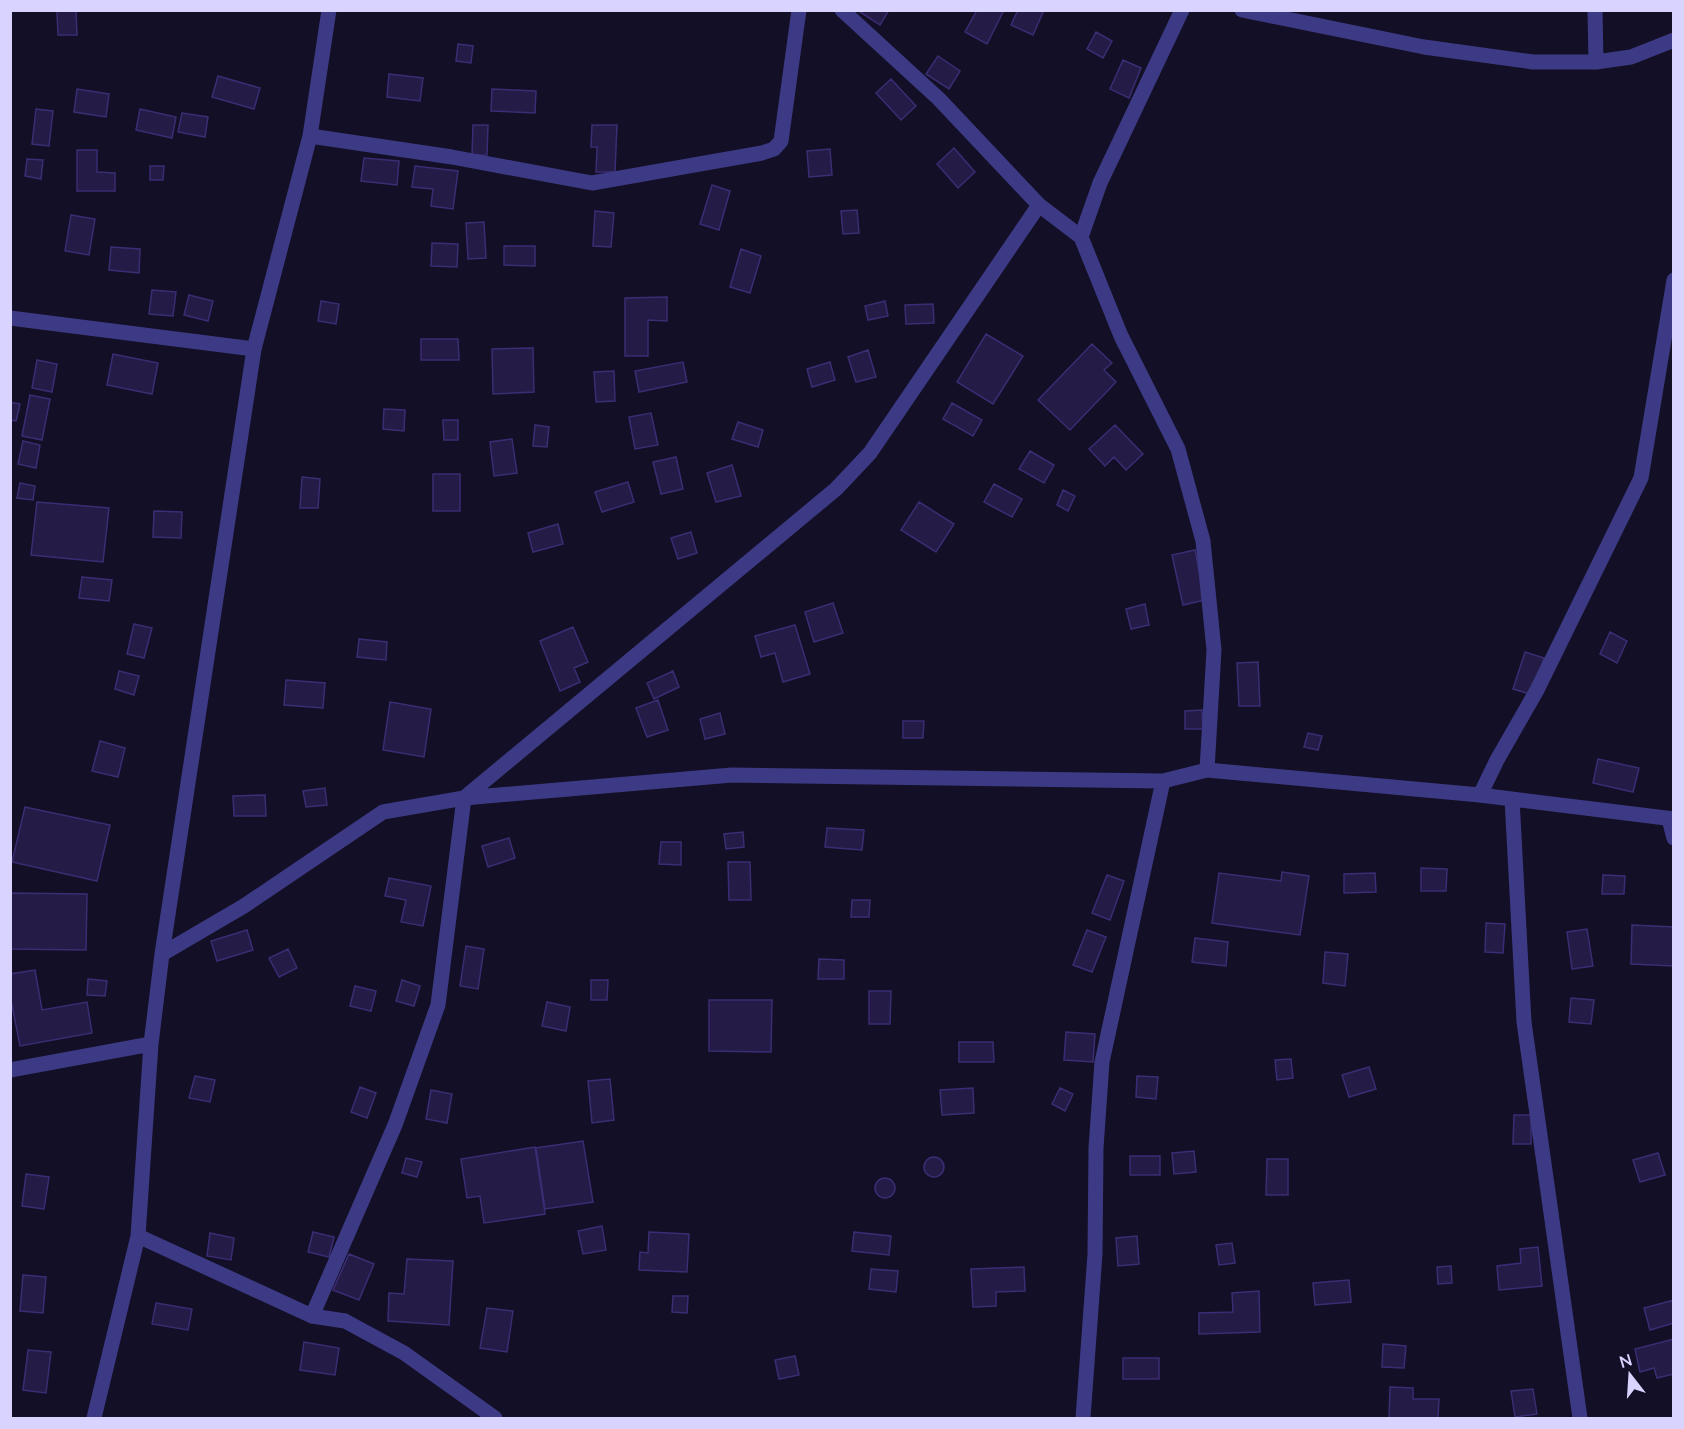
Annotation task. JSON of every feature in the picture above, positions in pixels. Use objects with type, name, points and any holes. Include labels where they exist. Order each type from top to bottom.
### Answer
[{"type":"street","points":[[94,1419],[138,1236],[150,1044],[254,349],[310,136],[329,10]]},
{"type":"street","points":[[310,136],[452,157],[592,183],[762,153],[774,149],[781,141],[799,10]]},
{"type":"street","points":[[842,10],[939,99],[1039,205],[1081,237],[1121,336],[1178,449],[1203,542],[1214,650],[1207,770]]},
{"type":"street","points":[[1081,237],[1100,183],[1182,10]]},
{"type":"street","points":[[1242,10],[1424,47],[1533,62],[1596,62],[1631,57],[1674,40]]},
{"type":"street","points":[[1595,10],[1596,62]]},
{"type":"street","points":[[312,1316],[395,1125],[438,1005],[464,798],[836,489],[870,453],[1039,205]]},
{"type":"street","points":[[1480,795],[1537,690],[1641,478],[1674,280]]},
{"type":"street","points":[[10,318],[254,349]]},
{"type":"street","points":[[162,954],[243,906],[383,812],[464,798],[732,776],[1163,781],[1207,770],[1480,795],[1671,819],[1674,838]]},
{"type":"street","points":[[1083,1419],[1095,1254],[1096,1148],[1102,1062],[1163,781]]},
{"type":"street","points":[[1512,799],[1524,1022],[1580,1419]]},
{"type":"street","points":[[10,1070],[150,1044]]},
{"type":"street","points":[[138,1236],[312,1316],[345,1321],[404,1353],[495,1419]]},
{"type":"building","points":[[857,10],[889,10],[880,25]]},
{"type":"building","points":[[977,10],[1004,10],[987,44],[965,32]]},
{"type":"building","points":[[1018,10],[1044,10],[1033,35],[1011,25]]},
{"type":"building","points":[[57,11],[76,11],[77,35],[58,35]]},
{"type":"building","points":[[1096,32],[1112,41],[1103,58],[1087,49]]},
{"type":"building","points":[[458,44],[473,46],[471,63],[456,61]]},
{"type":"building","points":[[938,56],[960,71],[949,89],[926,74]]},
{"type":"building","points":[[1123,60],[1141,68],[1129,98],[1110,89]]},
{"type":"building","points":[[389,74],[423,78],[420,101],[387,97]]},
{"type":"building","points":[[218,76],[260,88],[254,109],[212,97]]},
{"type":"building","points":[[891,79],[916,106],[901,120],[876,93]]},
{"type":"building","points":[[77,89],[109,94],[106,117],[74,112]]},
{"type":"building","points":[[492,89],[536,91],[535,113],[491,111]]},
{"type":"building","points":[[36,109],[53,111],[49,146],[32,144]]},
{"type":"building","points":[[140,109],[176,117],[172,138],[136,130]]},
{"type":"building","points":[[182,113],[208,117],[205,137],[178,132]]},
{"type":"building","points":[[473,125],[488,125],[487,155],[472,155]]},
{"type":"building","points":[[592,125],[617,125],[615,172],[596,172],[597,147],[591,147]]},
{"type":"building","points":[[954,148],[975,172],[958,188],[937,164]]},
{"type":"building","points":[[830,149],[832,175],[809,177],[807,151]]},
{"type":"building","points":[[77,150],[97,150],[97,172],[115,173],[115,191],[77,191]]},
{"type":"building","points":[[364,158],[399,161],[397,185],[361,181]]},
{"type":"building","points":[[27,159],[43,160],[41,179],[25,176]]},
{"type":"building","points":[[150,166],[164,166],[163,180],[150,180]]},
{"type":"building","points":[[415,166],[458,171],[453,209],[431,206],[433,189],[412,187]]},
{"type":"building","points":[[712,185],[730,191],[719,230],[700,224]]},
{"type":"building","points":[[857,210],[859,233],[843,234],[841,211]]},
{"type":"building","points":[[595,211],[614,213],[611,247],[593,246]]},
{"type":"building","points":[[71,215],[95,219],[89,255],[65,251]]},
{"type":"building","points":[[484,222],[486,258],[468,259],[466,223]]},
{"type":"building","points":[[432,243],[458,244],[457,267],[431,266]]},
{"type":"building","points":[[504,246],[535,246],[535,266],[504,265]]},
{"type":"building","points":[[111,247],[140,249],[139,273],[109,270]]},
{"type":"building","points":[[741,249],[761,256],[750,293],[730,287]]},
{"type":"building","points":[[152,290],[176,292],[173,316],[149,314]]},
{"type":"building","points":[[189,295],[213,301],[208,321],[184,315]]},
{"type":"building","points":[[667,297],[667,321],[648,320],[648,356],[625,356],[625,298]]},
{"type":"building","points":[[321,301],[339,304],[336,324],[318,321]]},
{"type":"building","points":[[885,301],[888,316],[868,320],[865,306]]},
{"type":"building","points":[[933,304],[934,323],[906,324],[905,305]]},
{"type":"building","points":[[986,334],[1023,356],[993,404],[957,382]]},
{"type":"building","points":[[421,339],[458,339],[459,360],[421,360]]},
{"type":"building","points":[[1092,344],[1112,363],[1104,370],[1116,382],[1070,430],[1038,400]]},
{"type":"building","points":[[533,348],[534,392],[493,394],[492,349]]},
{"type":"building","points":[[868,350],[876,377],[856,382],[848,357]]},
{"type":"building","points":[[113,354],[158,363],[152,394],[107,385]]},
{"type":"building","points":[[37,360],[57,364],[52,392],[32,388]]},
{"type":"building","points":[[683,362],[687,382],[639,392],[635,371]]},
{"type":"building","points":[[830,362],[835,380],[812,387],[807,369]]},
{"type":"building","points":[[614,371],[615,401],[596,402],[594,372]]},
{"type":"building","points":[[30,395],[50,399],[42,440],[22,436]]},
{"type":"building","points":[[10,402],[20,404],[16,421],[10,420]]},
{"type":"building","points":[[952,403],[982,420],[973,436],[943,419]]},
{"type":"building","points":[[384,409],[405,410],[404,431],[383,429]]},
{"type":"building","points":[[651,413],[658,445],[635,449],[629,417]]},
{"type":"building","points":[[443,420],[458,420],[458,440],[444,440]]},
{"type":"building","points":[[738,422],[763,430],[758,447],[732,439]]},
{"type":"building","points":[[535,425],[549,427],[547,447],[533,446]]},
{"type":"building","points":[[1115,425],[1143,454],[1126,470],[1114,457],[1105,466],[1089,449]]},
{"type":"building","points":[[512,439],[517,473],[494,476],[490,442]]},
{"type":"building","points":[[23,441],[40,445],[36,468],[18,464]]},
{"type":"building","points":[[1030,451],[1054,465],[1044,483],[1019,469]]},
{"type":"building","points":[[676,457],[683,489],[661,494],[653,462]]},
{"type":"building","points":[[732,465],[741,496],[716,502],[707,473]]},
{"type":"building","points":[[433,474],[460,474],[460,511],[433,511]]},
{"type":"building","points":[[302,477],[320,479],[318,508],[300,508]]},
{"type":"building","points":[[628,482],[634,502],[602,512],[595,492]]},
{"type":"building","points":[[20,483],[35,486],[33,500],[17,498]]},
{"type":"building","points":[[994,484],[1022,499],[1012,517],[984,502]]},
{"type":"building","points":[[1063,490],[1075,496],[1068,511],[1057,505]]},
{"type":"building","points":[[37,502],[109,508],[103,562],[31,555]]},
{"type":"building","points":[[919,502],[954,524],[936,552],[901,530]]},
{"type":"building","points":[[154,511],[182,512],[181,538],[153,537]]},
{"type":"building","points":[[558,524],[563,544],[533,552],[528,533]]},
{"type":"building","points":[[691,532],[697,553],[678,559],[671,538]]},
{"type":"building","points":[[1195,550],[1205,600],[1183,605],[1172,555]]},
{"type":"building","points":[[82,577],[112,580],[109,601],[79,598]]},
{"type":"building","points":[[833,603],[843,633],[814,642],[805,612]]},
{"type":"building","points":[[1145,604],[1149,625],[1131,629],[1126,609]]},
{"type":"building","points":[[134,624],[152,628],[144,658],[127,654]]},
{"type":"building","points":[[795,625],[810,674],[783,682],[775,653],[761,657],[755,636]]},
{"type":"building","points":[[573,627],[588,662],[574,668],[580,682],[560,691],[540,641]]},
{"type":"building","points":[[1610,632],[1627,641],[1617,663],[1600,654]]},
{"type":"building","points":[[359,639],[387,642],[386,660],[357,657]]},
{"type":"building","points":[[1525,652],[1544,658],[1533,695],[1513,689]]},
{"type":"building","points":[[1258,662],[1260,706],[1239,706],[1237,663]]},
{"type":"building","points":[[119,671],[139,676],[134,695],[115,689]]},
{"type":"building","points":[[673,671],[679,687],[654,699],[647,683]]},
{"type":"building","points":[[286,680],[325,683],[323,708],[284,705]]},
{"type":"building","points":[[658,700],[668,730],[647,737],[636,708]]},
{"type":"building","points":[[390,702],[431,709],[424,757],[383,750]]},
{"type":"building","points":[[1202,710],[1203,729],[1185,729],[1185,711]]},
{"type":"building","points":[[720,713],[725,734],[705,739],[700,719]]},
{"type":"building","points":[[903,721],[924,721],[923,738],[903,738]]},
{"type":"building","points":[[1308,733],[1322,736],[1318,750],[1304,747]]},
{"type":"building","points":[[100,741],[125,748],[118,777],[92,771]]},
{"type":"building","points":[[1598,759],[1639,768],[1633,792],[1593,783]]},
{"type":"building","points":[[325,788],[327,805],[306,807],[303,791]]},
{"type":"building","points":[[265,795],[266,816],[234,816],[233,796]]},
{"type":"building","points":[[25,807],[110,825],[97,881],[12,862]]},
{"type":"building","points":[[827,828],[864,830],[862,850],[825,847]]},
{"type":"building","points":[[743,832],[744,847],[726,849],[724,834]]},
{"type":"building","points":[[509,838],[515,858],[488,867],[482,846]]},
{"type":"building","points":[[661,842],[681,842],[681,865],[659,864]]},
{"type":"building","points":[[728,862],[750,862],[751,900],[729,900]]},
{"type":"building","points":[[1421,868],[1447,869],[1446,891],[1421,891]]},
{"type":"building","points":[[1282,872],[1309,876],[1300,935],[1212,923],[1219,873],[1281,881]]},
{"type":"building","points":[[1375,873],[1376,892],[1344,893],[1344,874]]},
{"type":"building","points":[[1107,875],[1124,881],[1110,920],[1092,913]]},
{"type":"building","points":[[1603,875],[1625,876],[1624,894],[1602,894]]},
{"type":"building","points":[[389,878],[431,886],[423,926],[401,922],[406,900],[385,896]]},
{"type":"building","points":[[10,893],[87,894],[86,950],[10,949]]},
{"type":"building","points":[[852,900],[870,900],[869,917],[851,917]]},
{"type":"building","points":[[1486,923],[1505,924],[1503,953],[1485,952]]},
{"type":"building","points":[[1632,925],[1674,927],[1674,966],[1631,964]]},
{"type":"building","points":[[1587,929],[1593,966],[1572,969],[1567,932]]},
{"type":"building","points":[[247,930],[253,950],[217,961],[211,941]]},
{"type":"building","points":[[1087,930],[1106,937],[1092,972],[1073,965]]},
{"type":"building","points":[[1195,938],[1228,942],[1226,966],[1192,962]]},
{"type":"building","points":[[466,946],[484,949],[478,989],[460,986]]},
{"type":"building","points":[[288,949],[297,968],[279,977],[269,958]]},
{"type":"building","points":[[1325,952],[1348,954],[1345,986],[1323,983]]},
{"type":"building","points":[[819,959],[844,960],[844,979],[818,979]]},
{"type":"building","points":[[35,970],[42,1010],[87,1002],[92,1033],[20,1046],[10,995],[10,974]]},
{"type":"building","points":[[88,979],[107,981],[105,996],[87,995]]},
{"type":"building","points":[[402,980],[420,986],[414,1006],[396,1001]]},
{"type":"building","points":[[591,980],[608,980],[607,1000],[591,1000]]},
{"type":"building","points":[[355,986],[376,991],[371,1011],[350,1006]]},
{"type":"building","points":[[869,991],[891,991],[890,1024],[869,1024]]},
{"type":"building","points":[[1571,998],[1594,1000],[1591,1024],[1569,1022]]},
{"type":"building","points":[[709,1000],[772,1000],[771,1052],[709,1051]]},
{"type":"building","points":[[547,1002],[570,1007],[566,1031],[542,1026]]},
{"type":"building","points":[[1066,1032],[1095,1034],[1093,1062],[1064,1060]]},
{"type":"building","points":[[959,1042],[993,1042],[994,1062],[959,1062]]},
{"type":"building","points":[[1291,1059],[1293,1078],[1277,1080],[1275,1060]]},
{"type":"building","points":[[1369,1067],[1376,1089],[1349,1097],[1342,1075]]},
{"type":"building","points":[[195,1076],[215,1080],[210,1102],[189,1098]]},
{"type":"building","points":[[1137,1076],[1158,1077],[1156,1099],[1136,1097]]},
{"type":"building","points":[[610,1079],[614,1120],[592,1123],[588,1081]]},
{"type":"building","points":[[360,1087],[376,1093],[367,1118],[351,1112]]},
{"type":"building","points":[[973,1088],[974,1113],[942,1115],[940,1090]]},
{"type":"building","points":[[1060,1088],[1073,1094],[1065,1111],[1052,1104]]},
{"type":"building","points":[[431,1090],[452,1094],[447,1123],[426,1119]]},
{"type":"building","points":[[1514,1115],[1531,1115],[1531,1144],[1513,1144]]},
{"type":"building","points":[[583,1141],[593,1202],[545,1209],[536,1148]]},
{"type":"building","points":[[535,1147],[545,1214],[484,1223],[480,1196],[467,1198],[461,1159]]},
{"type":"building","points":[[1194,1151],[1196,1172],[1174,1174],[1172,1153]]},
{"type":"building","points":[[1658,1153],[1665,1175],[1640,1182],[1633,1160]]},
{"type":"building","points":[[1130,1156],[1160,1156],[1160,1175],[1130,1175]]},
{"type":"building","points":[[934,1157],[941,1160],[944,1167],[941,1174],[934,1177],[927,1174],[924,1167],[927,1160]]},
{"type":"building","points":[[406,1158],[422,1162],[417,1177],[402,1173]]},
{"type":"building","points":[[1267,1159],[1288,1159],[1288,1195],[1266,1195]]},
{"type":"building","points":[[26,1174],[49,1177],[44,1209],[22,1206]]},
{"type":"building","points":[[881,1178],[889,1178],[895,1184],[895,1192],[889,1198],[881,1198],[875,1192],[875,1184]]},
{"type":"building","points":[[602,1226],[606,1250],[583,1254],[578,1231]]},
{"type":"building","points":[[313,1232],[334,1237],[329,1257],[308,1252]]},
{"type":"building","points":[[649,1232],[689,1234],[687,1272],[639,1270],[640,1252],[648,1253]]},
{"type":"building","points":[[854,1232],[891,1236],[889,1255],[852,1251]]},
{"type":"building","points":[[210,1233],[234,1238],[231,1260],[207,1256]]},
{"type":"building","points":[[1137,1236],[1139,1264],[1118,1266],[1116,1238]]},
{"type":"building","points":[[1232,1243],[1235,1263],[1219,1265],[1216,1245]]},
{"type":"building","points":[[1538,1247],[1542,1286],[1499,1290],[1497,1266],[1521,1263],[1520,1249]]},
{"type":"building","points":[[349,1254],[374,1264],[359,1300],[333,1290]]},
{"type":"building","points":[[407,1259],[453,1261],[449,1325],[388,1321],[389,1293],[404,1294]]},
{"type":"building","points":[[1451,1266],[1452,1283],[1438,1284],[1437,1267]]},
{"type":"building","points":[[1024,1267],[1025,1291],[996,1292],[996,1306],[973,1307],[971,1269]]},
{"type":"building","points":[[871,1269],[898,1271],[896,1292],[869,1289]]},
{"type":"building","points":[[23,1275],[46,1277],[43,1313],[20,1311]]},
{"type":"building","points":[[1349,1280],[1351,1302],[1315,1305],[1313,1283]]},
{"type":"building","points":[[1259,1291],[1260,1332],[1199,1334],[1199,1313],[1233,1312],[1232,1293]]},
{"type":"building","points":[[673,1296],[688,1296],[687,1313],[672,1312]]},
{"type":"building","points":[[1674,1300],[1674,1323],[1650,1330],[1644,1308]]},
{"type":"building","points":[[156,1303],[192,1309],[188,1330],[152,1324]]},
{"type":"building","points":[[487,1308],[513,1311],[507,1352],[480,1348]]},
{"type":"building","points":[[1674,1339],[1674,1374],[1657,1378],[1654,1368],[1640,1372],[1635,1349]]},
{"type":"building","points":[[304,1342],[339,1348],[335,1375],[300,1370]]},
{"type":"building","points":[[1383,1344],[1406,1346],[1404,1368],[1382,1367]]},
{"type":"building","points":[[28,1350],[51,1352],[46,1393],[23,1390]]},
{"type":"building","points":[[795,1356],[799,1375],[779,1379],[775,1360]]},
{"type":"building","points":[[1123,1358],[1159,1358],[1159,1379],[1123,1379]]},
{"type":"building","points":[[1390,1387],[1413,1388],[1413,1399],[1439,1399],[1438,1418],[1389,1418]]},
{"type":"building","points":[[1533,1389],[1537,1414],[1515,1417],[1511,1391]]}]
